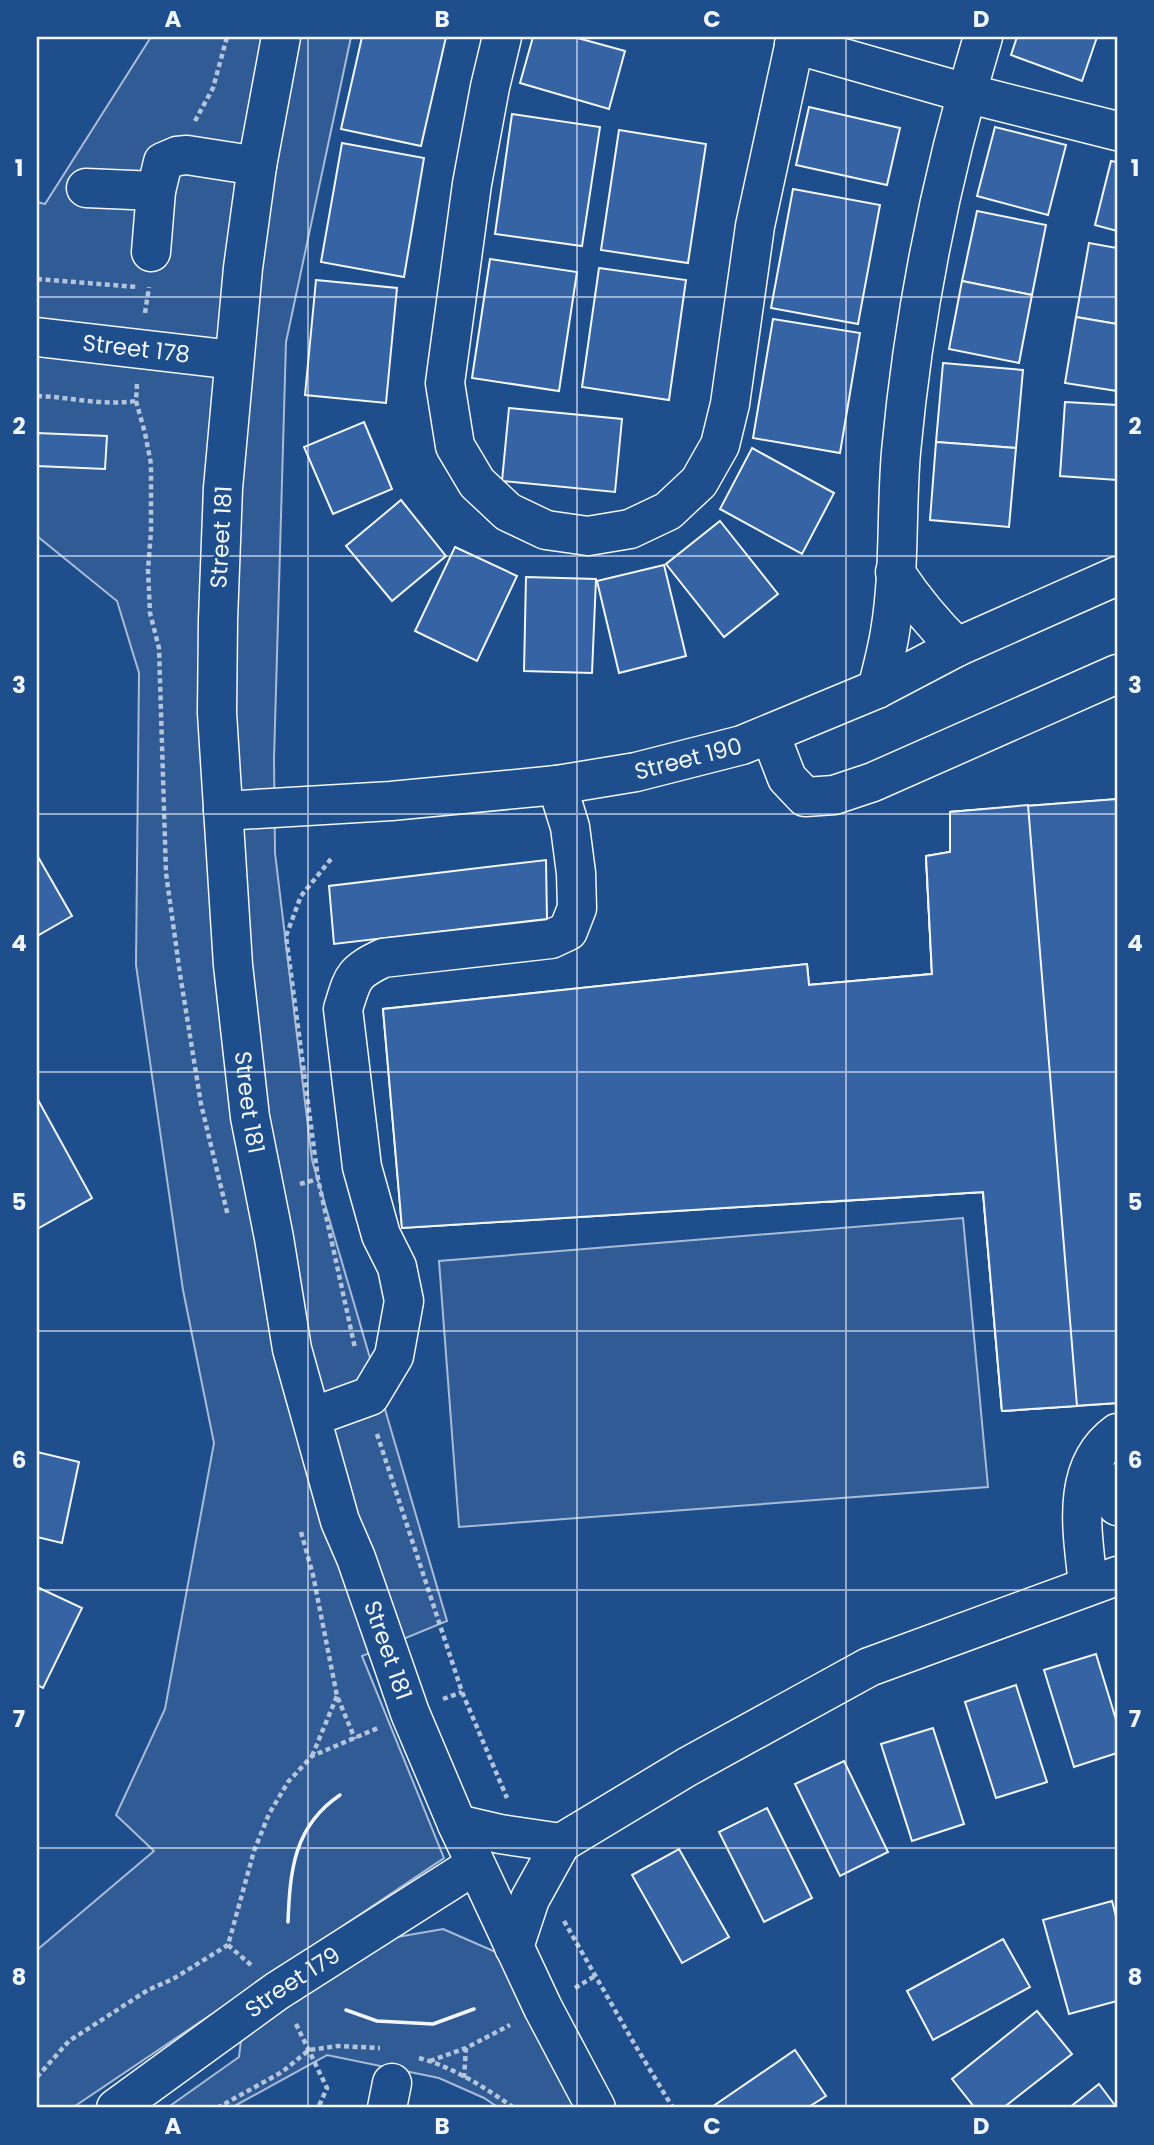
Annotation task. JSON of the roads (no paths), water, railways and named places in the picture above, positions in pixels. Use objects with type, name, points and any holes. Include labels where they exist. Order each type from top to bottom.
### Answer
[{"type":"street","name":"Street 181","points":[[281,37],[257,166],[243,268],[223,488],[218,612],[217,713],[223,811],[233,965],[250,1117],[292,1349],[340,1521],[356,1558],[410,1713],[457,1824],[543,2008],[596,2108]]},
{"type":"street","points":[[502,37],[472,184],[445,383],[455,446],[477,483],[508,512],[546,530],[588,536],[630,529],[668,511],[699,482],[720,445],[730,404],[755,226],[795,40],[966,93],[1117,131]]},
{"type":"street","points":[[877,689],[890,631],[901,454],[911,362],[939,208],[966,93],[983,37]]},
{"type":"street","points":[[150,268],[156,191],[163,162],[187,155],[257,166]]},
{"type":"street","points":[[86,188],[156,191]]},
{"type":"street","name":"Street 178","points":[[37,337],[234,360]]},
{"type":"street","points":[[895,572],[913,599],[957,647]]},
{"type":"street","name":"Street 190","points":[[223,811],[391,801],[557,785],[636,772],[742,745],[877,689],[957,647],[1117,576]]},
{"type":"street","points":[[770,734],[787,778],[804,797],[834,795],[873,782],[1117,674]]},
{"type":"street","points":[[312,1417],[370,1396],[394,1356],[404,1301],[397,1268],[381,1235],[362,1167],[343,1009],[349,988],[359,970],[383,958],[551,939],[568,931],[577,908],[576,873],[570,827],[557,785]]},
{"type":"street","points":[[514,1947],[530,1899],[561,1843],[687,1767],[869,1667],[1103,1580],[1083,1529],[1083,1508],[1088,1468],[1095,1455],[1117,1433]]},
{"type":"street","points":[[1117,1483],[1117,1506]]},
{"type":"street","points":[[457,1824],[500,1834],[561,1843]]},
{"type":"street","name":"Street 179","points":[[116,2108],[277,1991],[475,1865]]}]
